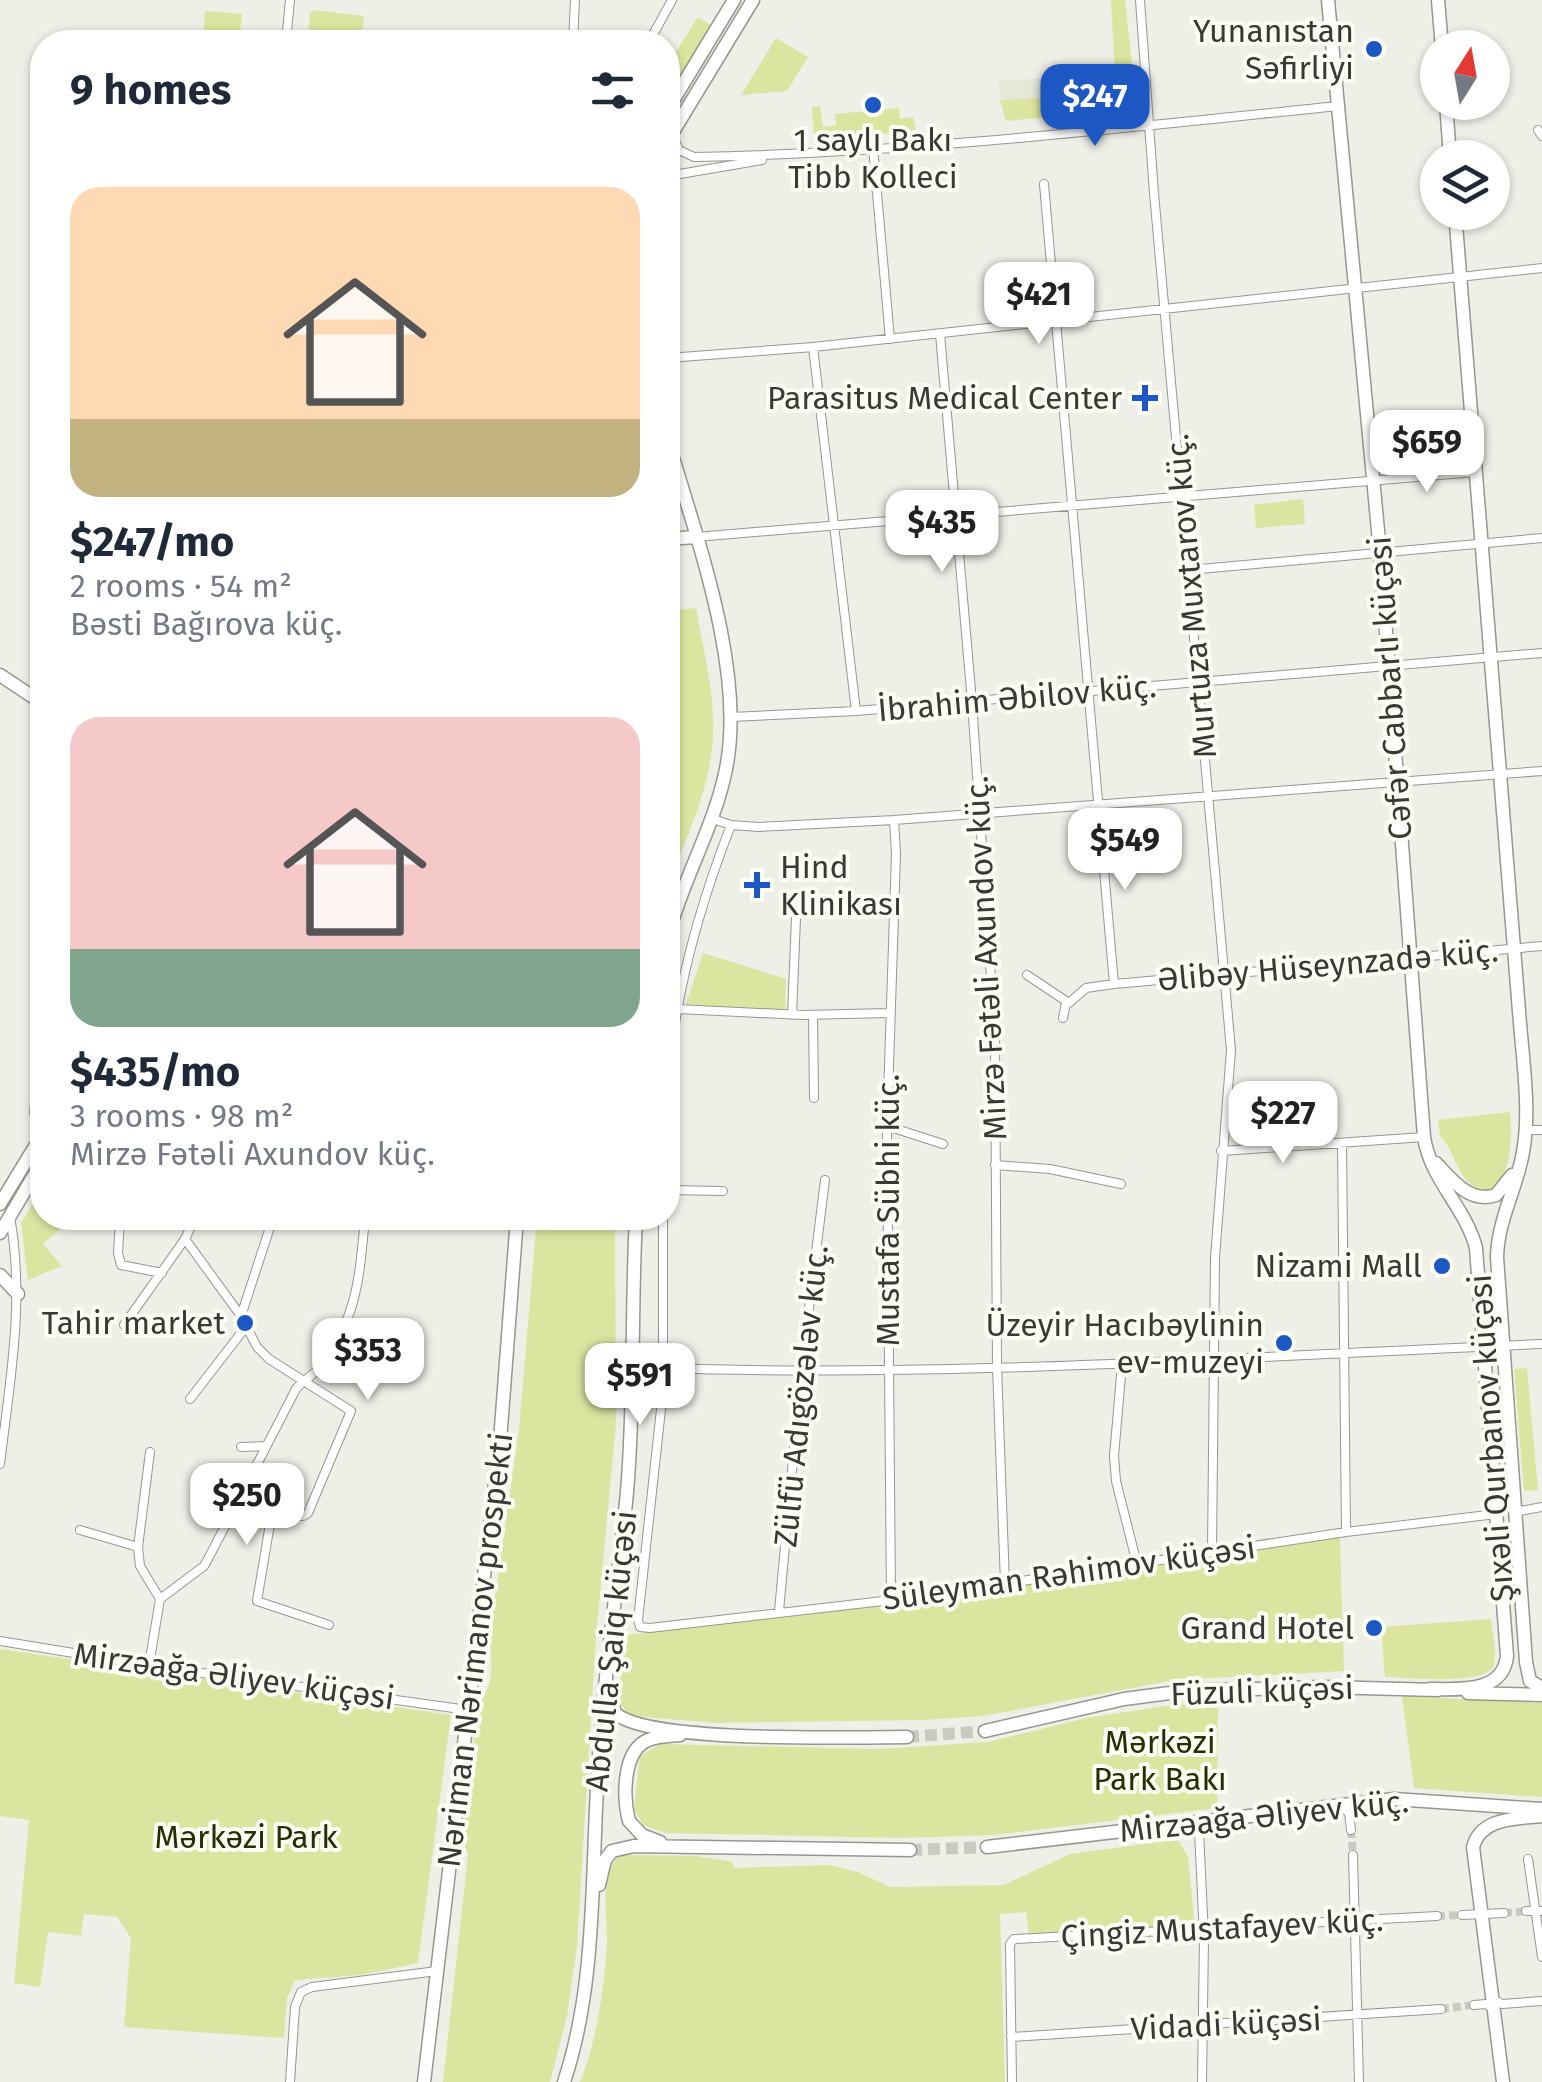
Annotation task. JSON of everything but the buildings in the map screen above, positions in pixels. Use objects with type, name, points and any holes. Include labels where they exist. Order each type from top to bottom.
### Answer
[{"type":"main road","points":[[680,89],[734,0]]},
{"type":"main road","points":[[680,120],[753,0]]},
{"type":"main road","name":"Cəfər Cabbarlı küçəsi","points":[[1328,0],[1380,552],[1424,1137]]},
{"type":"main road","points":[[1438,0],[1440,30]]},
{"type":"main road","points":[[1428,1154],[1466,1192],[1486,1198],[1500,1192],[1524,1150],[1525,1130],[1456,230]]},
{"type":"main road","points":[[680,482],[722,640],[730,717],[726,769],[680,902]]},
{"type":"main road","points":[[680,538],[696,536]]},
{"type":"main road","points":[[0,675],[30,694]]},
{"type":"main road","name":"Şıxəli Qurbanov küçəsi","points":[[1424,1137],[1428,1154],[1472,1235],[1484,1346],[1506,1666],[1495,1679],[1480,1686],[1430,1689]]},
{"type":"main road","name":"Şıxəli Qurbanov küçəsi","points":[[1524,1150],[1497,1247],[1527,1671],[1532,1684],[1542,1692]]},
{"type":"main road","points":[[0,1204],[30,1152]]},
{"type":"main road","points":[[0,1233],[30,1182]]},
{"type":"main road","name":"Nəriman Nərimanov prospekti","points":[[426,2082],[512,1315],[516,1230]]},
{"type":"main road","points":[[512,1315],[524,1230]]},
{"type":"main road","points":[[627,1230],[632,1283]]},
{"type":"main road","name":"Abdulla Şaiq küçəsi","points":[[564,2082],[580,2022],[590,1932],[598,1757],[630,1441],[635,1230]]},
{"type":"main road","points":[[0,1275],[18,1294]]},
{"type":"main road","points":[[609,1655],[613,1708],[618,1717],[708,1734]]},
{"type":"main road","name":"Füzuli küçəsi","points":[[985,1731],[1124,1700],[1185,1691],[1324,1687],[1430,1689],[1492,1696],[1542,1692]]},
{"type":"main road","points":[[710,1848],[649,1838],[632,1826],[626,1808],[628,1771],[638,1746],[658,1738],[708,1734],[907,1737]]},
{"type":"main road","name":"Mirzəağa Əliyev küç.","points":[[987,1846],[1406,1798],[1542,1809]]},
{"type":"main road","points":[[1503,2082],[1473,1858],[1475,1838],[1492,1824],[1542,1816]]},
{"type":"main road","points":[[590,1932],[601,1873],[612,1852],[634,1846],[910,1850]]},
{"type":"street","points":[[287,30],[290,0]]},
{"type":"street","points":[[574,30],[575,0]]},
{"type":"street","points":[[656,30],[672,0]]},
{"type":"street","name":"Murtuza Muxtarov küç.","points":[[1140,0],[1231,1050],[1221,1151],[1212,1552]]},
{"type":"street","points":[[680,150],[694,157],[791,155],[1338,106]]},
{"type":"street","points":[[873,148],[890,339]]},
{"type":"street","points":[[680,174],[791,155]]},
{"type":"street","points":[[1044,184],[1114,984]]},
{"type":"street","points":[[680,357],[813,348],[1542,268]]},
{"type":"street","name":"Mirzə Fətəli Axundov küç.","points":[[940,334],[972,702],[996,1063],[1004,1584]]},
{"type":"street","points":[[813,348],[856,712]]},
{"type":"street","points":[[696,536],[1476,472]]},
{"type":"street","points":[[1189,570],[1542,538]]},
{"type":"street","name":"İbrahim Əbilov küç.","points":[[730,717],[856,712],[1542,653]]},
{"type":"street","points":[[710,818],[731,825],[894,820],[1542,771]]},
{"type":"street","name":"Mustafa Sübhi küç.","points":[[892,1600],[887,1126],[894,820]]},
{"type":"street","points":[[680,992],[700,906],[731,825]]},
{"type":"street","points":[[792,1014],[796,918]]},
{"type":"street","name":"Əlibəy Hüseynzadə küç.","points":[[1066,1003],[1073,1002],[1086,988],[1114,984],[1542,946]]},
{"type":"street","points":[[1027,975],[1066,1003],[1062,1018]]},
{"type":"street","points":[[680,1009],[813,1015],[889,1013]]},
{"type":"street","points":[[813,1015],[814,1098]]},
{"type":"street","points":[[887,1126],[942,1144]]},
{"type":"street","points":[[1525,1130],[1542,1130]]},
{"type":"street","points":[[1221,1151],[1424,1137]]},
{"type":"street","points":[[1342,1144],[1346,1532]]},
{"type":"street","points":[[995,1166],[1050,1170],[1121,1184]]},
{"type":"street","name":"Zülfü Adıgözələv küç.","points":[[778,1611],[801,1372],[825,1180]]},
{"type":"street","points":[[680,1190],[723,1191]]},
{"type":"street","points":[[0,1464],[18,1294],[18,1263],[10,1216]]},
{"type":"street","points":[[120,1230],[119,1262],[125,1267],[162,1272]]},
{"type":"street","points":[[124,1324],[189,1230]]},
{"type":"street","points":[[242,1316],[269,1230]]},
{"type":"street","points":[[160,1599],[204,1566],[303,1380],[318,1370],[350,1318],[359,1278],[363,1230]]},
{"type":"street","points":[[664,1230],[664,1368],[801,1372],[1122,1364],[1542,1344]]},
{"type":"street","points":[[185,1238],[242,1316],[257,1348],[349,1408],[352,1415],[308,1514],[272,1512],[240,1498]]},
{"type":"street","points":[[190,1399],[245,1328]]},
{"type":"street","points":[[1122,1364],[1114,1456],[1116,1482],[1137,1564]]},
{"type":"street","name":"Süleyman Rəhimov küçəsi","points":[[664,1368],[640,1627],[892,1600],[1346,1532],[1496,1514]]},
{"type":"street","points":[[241,1447],[266,1446]]},
{"type":"street","points":[[148,1665],[160,1599],[140,1566],[138,1547],[150,1452]]},
{"type":"street","points":[[1514,1512],[1542,1507]]},
{"type":"street","points":[[272,1512],[258,1601],[330,1625]]},
{"type":"street","points":[[80,1530],[138,1547]]},
{"type":"street","name":"Mirzəağa Əliyev küçəsi","points":[[0,1641],[468,1710]]},
{"type":"street","points":[[1323,1806],[1347,1810],[1351,1830]]},
{"type":"street","points":[[1166,1824],[1192,1824],[1198,1828],[1204,1929],[1202,2082]]},
{"type":"street","points":[[1353,1854],[1359,2082]]},
{"type":"street","points":[[1528,1859],[1542,1957]]},
{"type":"street","points":[[1462,1915],[1504,1913]]},
{"type":"street","name":"Çingiz Mustafayev küç.","points":[[1012,2037],[1010,1944],[1018,1938],[1438,1916]]},
{"type":"street","points":[[290,2082],[295,2008],[301,1992],[312,1986],[437,1971]]},
{"type":"street","points":[[1474,2005],[1542,2000]]},
{"type":"street","name":"Vidadi küçəsi","points":[[1012,2037],[1441,2009]]},
{"type":"street","points":[[1012,2037],[1012,2082]]},
{"type":"shaded area","points":[[1076,76],[1077,95],[1000,100],[999,81]]},
{"type":"green space","points":[[1111,0],[1125,0],[1137,109],[1006,121],[1000,100],[1116,93]]},
{"type":"green space","points":[[314,10],[364,16],[362,30],[309,30]]},
{"type":"green space","points":[[205,11],[242,14],[240,30],[204,30]]},
{"type":"green space","points":[[698,17],[712,26],[680,76],[680,45]]},
{"type":"green space","points":[[776,38],[808,57],[787,91],[741,95]]},
{"type":"green space","points":[[820,106],[823,127],[836,125],[835,114],[899,108],[900,119],[913,117],[916,131],[814,140],[812,107]]},
{"type":"green space","points":[[1460,435],[1462,459],[1386,466],[1385,440]]},
{"type":"green space","points":[[1303,499],[1305,524],[1256,528],[1254,505]]},
{"type":"green space","points":[[696,608],[711,690],[713,739],[706,781],[680,855],[680,610]]},
{"type":"green space","points":[[703,953],[786,979],[785,1012],[686,1004]]},
{"type":"green space","points":[[1510,1112],[1506,1169],[1494,1187],[1485,1192],[1462,1174],[1440,1136],[1438,1120]]},
{"type":"green space","points":[[30,1208],[30,1230],[59,1230],[43,1244],[62,1266],[28,1280],[21,1223]]},
{"type":"green space","points":[[536,1230],[615,1230],[616,1424],[596,1637],[577,1946],[567,2016],[550,2082],[443,2082],[468,1854],[462,1837],[478,1705],[491,1674],[489,1639],[519,1429]]},
{"type":"green space","points":[[1527,1368],[1538,1490],[1524,1491],[1514,1369]]},
{"type":"green space","points":[[1340,1537],[1344,1671],[1175,1680],[983,1716],[924,1720],[716,1723],[632,1716],[620,1705],[628,1635],[973,1593]]},
{"type":"green space","points":[[1491,1619],[1495,1656],[1487,1673],[1444,1679],[1385,1677],[1381,1627]]},
{"type":"green space","name":"Mərkəzi Park","points":[[0,1649],[451,1715],[418,1963],[361,1975],[295,1980],[287,1998],[284,2038],[124,2027],[131,1938],[117,1917],[84,1914],[81,1936],[48,1932],[40,1987],[14,1983],[29,1820],[0,1816]]},
{"type":"green space","points":[[1402,1696],[1542,1703],[1542,1797],[1414,1788]]},
{"type":"green space","name":"Mərkəzi Park Bakı","points":[[1185,1703],[1186,1708],[1218,1706],[1217,1808],[993,1835],[900,1838],[665,1833],[643,1825],[634,1809],[640,1756],[660,1744],[878,1749],[988,1742],[1086,1718]]},
{"type":"green space","points":[[1179,1841],[1188,1857],[1195,1927],[1029,1935],[1026,1912],[1000,1914],[1005,2082],[580,2082],[602,1997],[607,1945],[606,1885],[619,1855],[696,1856],[733,1862],[734,1868],[829,1865],[858,1872],[890,1887],[1004,1885],[1070,1854]]},
{"type":"tunnel","points":[[907,1737],[985,1731]]},
{"type":"tunnel","points":[[1351,1830],[1353,1855]]},
{"type":"tunnel","points":[[910,1850],[987,1847]]},
{"type":"tunnel","points":[[1504,1913],[1526,1911]]},
{"type":"tunnel","points":[[1437,1916],[1462,1915]]},
{"type":"tunnel","points":[[1441,2009],[1474,2005]]},
{"type":"place","name":"Yunanıstan Səfirliyi","points":[[1374,49]]},
{"type":"place","name":"1 saylı Bakı Tibb Kolleci","points":[[873,105]]},
{"type":"place","name":"Parasitus Medical Center","points":[[1145,398]]},
{"type":"place","name":"Hind Klinikası","points":[[757,885]]},
{"type":"place","name":"Nizami Mall","points":[[1442,1266]]},
{"type":"place","name":"Tahir market","points":[[245,1323]]},
{"type":"place","name":"Üzeyir Hacıbəylinin ev-muzeyi","points":[[1284,1343]]},
{"type":"place","name":"Grand Hotel","points":[[1374,1628]]}]
